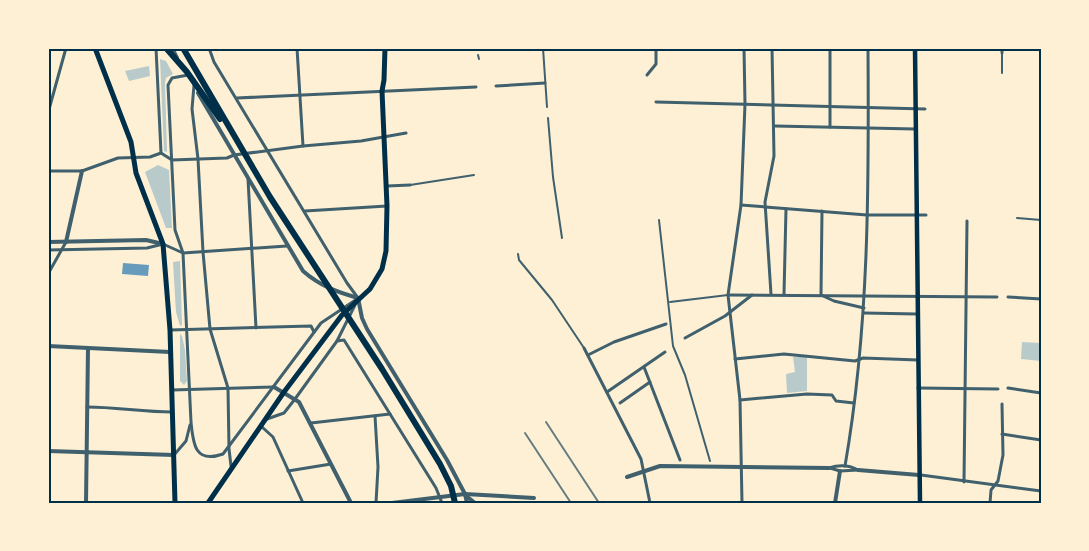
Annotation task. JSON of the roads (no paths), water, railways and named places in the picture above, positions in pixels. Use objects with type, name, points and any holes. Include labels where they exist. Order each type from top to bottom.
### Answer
[{"type":"highway","points":[[166,48],[183,67],[236,141]]},
{"type":"highway","points":[[183,48],[270,197],[382,369],[440,464],[451,486],[455,503]]},
{"type":"main road","points":[[95,48],[132,142],[136,172],[163,244],[170,330],[175,503]]},
{"type":"main road","points":[[208,503],[284,392],[342,315],[370,289],[384,264],[387,206],[382,91],[384,48]]},
{"type":"main road","points":[[915,48],[920,503]]},
{"type":"street","points":[[48,113],[66,48]]},
{"type":"street","points":[[156,48],[161,153]]},
{"type":"street","points":[[172,48],[303,271],[334,292],[358,298]]},
{"type":"street","points":[[209,48],[214,62],[347,284],[358,298],[362,318],[367,328],[447,460],[465,494],[467,503]]},
{"type":"street","points":[[297,48],[303,146]]},
{"type":"street","points":[[543,48],[547,107]]},
{"type":"street","points":[[647,75],[656,64],[656,48]]},
{"type":"street","points":[[742,503],[740,400],[728,295],[739,205],[746,104],[744,48]]},
{"type":"street","points":[[771,295],[766,207],[774,156],[772,48]]},
{"type":"street","points":[[830,48],[830,128]]},
{"type":"street","points":[[845,466],[866,295],[868,48]]},
{"type":"street","points":[[1002,50],[1002,73]]},
{"type":"street","points":[[478,55],[479,59]]},
{"type":"street","points":[[188,75],[172,78],[168,85],[175,230],[183,253],[191,422],[193,444],[200,453],[216,457],[229,449],[321,322],[358,298]]},
{"type":"street","points":[[496,86],[545,83]]},
{"type":"street","points":[[194,85],[192,109],[198,159],[210,329],[228,388],[231,470]]},
{"type":"street","points":[[237,98],[476,87]]},
{"type":"street","points":[[656,102],[926,109]]},
{"type":"street","points":[[548,118],[562,238]]},
{"type":"street","points":[[775,126],[915,129]]},
{"type":"street","points":[[48,171],[82,171],[118,158],[161,153],[172,160],[227,158],[303,146],[361,141],[406,132]]},
{"type":"street","points":[[48,274],[66,242],[82,171]]},
{"type":"street","points":[[386,187],[474,175]]},
{"type":"street","points":[[248,179],[255,328]]},
{"type":"street","points":[[739,205],[867,214],[926,215]]},
{"type":"street","points":[[304,211],[387,206]]},
{"type":"street","points":[[784,295],[786,209]]},
{"type":"street","points":[[821,295],[822,211]]},
{"type":"street","points":[[1017,218],[1041,220]]},
{"type":"street","points":[[659,220],[673,346],[685,375],[710,460]]},
{"type":"street","points":[[964,482],[967,221]]},
{"type":"street","points":[[48,242],[146,240],[163,244],[183,253],[287,246]]},
{"type":"street","points":[[48,250],[147,248],[163,244]]},
{"type":"street","points":[[518,254],[519,260],[552,300],[588,355],[641,459],[650,503]]},
{"type":"street","points":[[685,338],[725,316],[753,294]]},
{"type":"street","points":[[669,304],[728,295],[753,294],[997,297]]},
{"type":"street","points":[[821,295],[864,310],[917,314]]},
{"type":"street","points":[[1008,297],[1041,300]]},
{"type":"street","points":[[267,419],[284,413],[295,399],[337,340],[358,298]]},
{"type":"street","points":[[588,355],[614,342],[666,324]]},
{"type":"street","points":[[170,330],[311,326],[314,332]]},
{"type":"street","points":[[337,340],[344,340],[440,496],[442,503]]},
{"type":"street","points":[[48,346],[170,352]]},
{"type":"street","points":[[86,503],[88,348]]},
{"type":"street","points":[[607,392],[665,352]]},
{"type":"street","points":[[735,359],[783,354],[859,360],[918,360]]},
{"type":"street","points":[[644,367],[680,460]]},
{"type":"street","points":[[620,404],[650,382]]},
{"type":"street","points":[[172,390],[274,387],[284,392],[299,402],[351,503]]},
{"type":"street","points":[[918,388],[998,389]]},
{"type":"street","points":[[1008,388],[1041,393]]},
{"type":"street","points":[[740,400],[807,394],[832,395],[836,401],[854,403]]},
{"type":"street","points":[[990,503],[991,490],[998,481],[1003,455],[1002,404]]},
{"type":"street","points":[[87,406],[173,412]]},
{"type":"street","points":[[311,423],[390,414]]},
{"type":"street","points":[[375,416],[378,467],[376,503]]},
{"type":"street","points":[[48,451],[174,455],[186,441],[191,422]]},
{"type":"street","points":[[262,427],[273,437],[303,503]]},
{"type":"street","points":[[1002,434],[1041,440]]},
{"type":"street","points":[[288,471],[331,464]]},
{"type":"street","points":[[627,477],[660,466],[829,468],[845,466],[858,470]]},
{"type":"street","points":[[829,468],[840,471],[858,470],[919,475],[1041,491]]},
{"type":"street","points":[[835,503],[840,471]]},
{"type":"street","points":[[465,494],[475,503]]},
{"type":"street","points":[[392,503],[465,494],[534,498]]},
{"type":"water","points":[[123,263],[149,265],[148,276],[122,274]]},
{"type":"railway","points":[[546,422],[599,503]]},
{"type":"railway","points":[[525,433],[571,503]]}]
